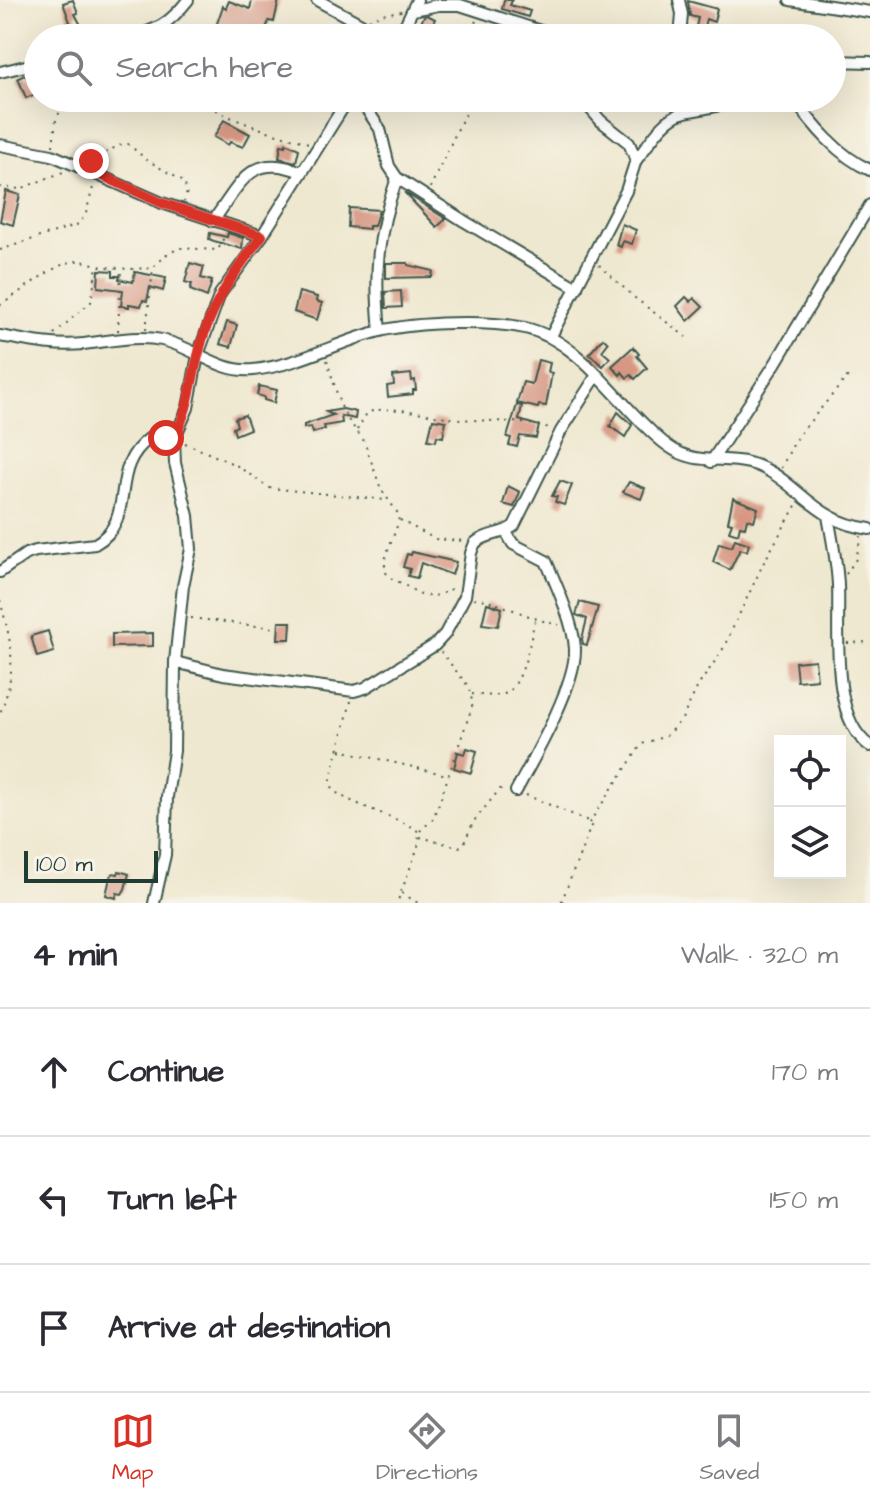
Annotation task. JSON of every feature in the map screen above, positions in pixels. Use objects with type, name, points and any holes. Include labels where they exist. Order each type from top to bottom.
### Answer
[{"type":"street","points":[[165,24],[188,0]]},
{"type":"street","points":[[317,0],[361,24]]},
{"type":"street","points":[[679,0],[681,24]]},
{"type":"street","points":[[790,0],[870,12]]},
{"type":"street","points":[[406,24],[415,5],[450,4],[465,6],[511,24]]},
{"type":"street","points":[[846,61],[870,62]]},
{"type":"street","points":[[0,72],[24,66]]},
{"type":"street","points":[[154,903],[165,855],[167,797],[174,751],[175,662],[190,535],[175,463],[174,439],[188,408],[198,355],[220,294],[262,236],[340,112]]},
{"type":"street","points":[[368,112],[380,129],[389,166],[397,178],[577,288]]},
{"type":"street","points":[[593,112],[629,143],[636,160]]},
{"type":"street","points":[[551,336],[626,191],[636,160],[670,119],[688,112]]},
{"type":"street","points":[[803,112],[842,152],[870,170]]},
{"type":"street","points":[[0,145],[52,155],[182,211],[262,236]]},
{"type":"street","points":[[213,221],[241,182],[257,169],[266,164],[276,164],[301,172]]},
{"type":"street","points":[[380,331],[376,260],[386,208],[397,178]]},
{"type":"street","points":[[711,462],[775,364],[870,205]]},
{"type":"street","points":[[0,336],[46,344],[145,338],[164,340],[223,366],[249,370],[273,367],[380,331],[410,325],[481,324],[523,328],[551,336],[597,375],[648,429],[671,448],[711,462],[750,463],[777,476],[828,516],[865,528]]},
{"type":"street","points":[[175,662],[223,674],[354,691],[365,688],[435,645],[453,621],[465,596],[475,543],[489,534],[506,532],[520,517],[561,431],[597,375]]},
{"type":"street","points":[[0,572],[26,554],[95,544],[103,540],[119,516],[125,474],[135,452],[150,438],[174,439]]},
{"type":"street","points":[[828,516],[838,582],[844,700],[853,726],[870,746]]},
{"type":"street","points":[[506,532],[513,544],[546,561],[575,649],[569,678],[516,791]]},
{"type":"path","points":[[361,24],[381,14],[415,5]]},
{"type":"path","points":[[465,6],[476,24]]},
{"type":"path","points":[[52,155],[60,112]]},
{"type":"path","points":[[223,112],[249,125],[318,145]]},
{"type":"path","points":[[426,197],[467,112]]},
{"type":"path","points":[[1,189],[25,188],[80,166],[119,145],[128,144],[147,160],[184,182],[187,192],[182,211]]},
{"type":"path","points":[[0,250],[79,224],[86,213],[97,173]]},
{"type":"path","points":[[145,338],[153,268],[167,254],[180,248],[218,250],[228,224]]},
{"type":"path","points":[[593,258],[635,298],[686,337]]},
{"type":"path","points":[[0,305],[32,282],[70,263],[80,261],[98,266],[153,268]]},
{"type":"path","points":[[46,344],[70,318],[91,302],[98,266]]},
{"type":"path","points":[[118,339],[121,268]]},
{"type":"path","points":[[325,351],[340,404],[370,453],[387,501],[398,512],[399,519],[385,565],[390,578],[424,597],[438,596],[467,579]]},
{"type":"path","points":[[777,476],[797,437],[848,376]]},
{"type":"path","points":[[357,431],[367,413],[386,409],[458,419],[523,422],[561,431]]},
{"type":"path","points":[[174,439],[236,465],[269,488],[387,501]]},
{"type":"path","points":[[561,903],[591,826],[589,823],[642,744],[666,736],[682,719],[698,686],[726,643],[754,582],[801,494]]},
{"type":"path","points":[[399,519],[435,539],[475,543]]},
{"type":"path","points":[[838,582],[856,559],[865,528]]},
{"type":"path","points":[[465,596],[503,605],[535,620],[570,627]]},
{"type":"path","points":[[0,600],[10,636],[13,666],[10,689],[0,713]]},
{"type":"path","points":[[182,618],[274,628]]},
{"type":"path","points":[[471,694],[503,694],[512,688],[524,664],[535,620]]},
{"type":"path","points":[[839,643],[870,642]]},
{"type":"path","points":[[419,832],[432,820],[473,704],[462,677],[435,645]]},
{"type":"path","points":[[354,691],[331,778],[334,791],[398,819],[419,832],[420,837],[397,903]]},
{"type":"path","points":[[338,749],[448,775]]},
{"type":"path","points":[[420,837],[459,847],[463,845],[474,821],[500,789],[516,791],[589,823]]},
{"type":"path","points":[[401,892],[418,903]]},
{"type":"building","points":[[73,0],[80,24],[66,24],[70,22],[63,3]]},
{"type":"building","points":[[252,0],[279,0],[274,22],[217,24],[223,6],[226,8],[229,1],[250,9]]},
{"type":"building","points":[[504,0],[512,0],[510,5],[530,11],[528,17],[502,9]]},
{"type":"building","points":[[688,1],[717,9],[714,22],[706,19],[705,24],[697,24],[698,18],[690,16]]},
{"type":"building","points":[[424,16],[435,19],[433,24],[420,24]]},
{"type":"building","points":[[24,75],[24,93],[18,78]]},
{"type":"building","points":[[224,120],[250,134],[243,147],[230,142],[228,145],[214,137]]},
{"type":"building","points":[[286,143],[299,149],[296,162],[279,158],[281,145],[286,146]]},
{"type":"building","points":[[6,191],[20,195],[13,225],[0,221]]},
{"type":"building","points":[[404,192],[446,219],[437,227]]},
{"type":"building","points":[[349,208],[379,210],[374,226],[369,226],[369,229],[348,227]]},
{"type":"building","points":[[622,224],[636,230],[632,244],[623,241],[621,247],[616,245]]},
{"type":"building","points":[[210,233],[227,237],[228,233],[243,238],[242,249],[209,239]]},
{"type":"building","points":[[190,263],[204,267],[201,278],[212,281],[207,297],[190,290],[192,284],[185,282]]},
{"type":"building","points":[[386,263],[408,263],[433,271],[432,277],[386,278]]},
{"type":"building","points":[[99,270],[113,271],[113,276],[133,282],[135,272],[166,278],[163,291],[150,287],[147,301],[143,300],[141,306],[129,304],[129,307],[121,306],[123,290],[98,287]]},
{"type":"building","points":[[401,291],[402,307],[386,308],[385,292]]},
{"type":"building","points":[[299,292],[317,297],[316,301],[322,303],[317,320],[294,312]]},
{"type":"building","points":[[686,297],[691,302],[694,298],[703,307],[688,321],[677,306]]},
{"type":"building","points":[[227,322],[237,325],[231,347],[220,344]]},
{"type":"building","points":[[603,338],[608,343],[602,351],[610,358],[603,366],[589,354]]},
{"type":"building","points":[[633,347],[647,368],[635,379],[631,375],[627,378],[622,372],[620,375],[612,366]]},
{"type":"building","points":[[538,360],[550,363],[548,372],[552,373],[546,406],[539,405],[538,408],[517,403],[523,382],[532,384]]},
{"type":"building","points":[[411,374],[416,390],[413,394],[388,397],[387,386],[394,385],[393,376]]},
{"type":"building","points":[[259,386],[277,390],[274,403],[257,395]]},
{"type":"building","points":[[517,405],[522,406],[519,420],[539,426],[536,438],[520,436],[517,447],[509,445],[511,438],[507,437]]},
{"type":"building","points":[[343,409],[356,412],[355,419],[341,416],[342,423],[324,426],[325,429],[313,433],[311,427],[304,428],[304,425],[333,415],[326,412]]},
{"type":"building","points":[[618,412],[632,425],[625,437],[610,426]]},
{"type":"building","points":[[245,415],[250,429],[235,435],[235,418]]},
{"type":"building","points":[[433,419],[446,421],[443,437],[437,436],[436,441],[428,440]]},
{"type":"building","points":[[560,481],[572,485],[564,505],[555,502],[557,497],[552,496]]},
{"type":"building","points":[[629,482],[645,488],[641,499],[623,492]]},
{"type":"building","points":[[508,486],[520,492],[514,507],[503,504]]},
{"type":"building","points":[[733,498],[758,508],[754,521],[747,519],[745,527],[740,526],[738,534],[729,531]]},
{"type":"building","points":[[735,539],[749,544],[747,551],[740,549],[730,570],[713,562],[719,543],[732,547]]},
{"type":"building","points":[[412,552],[456,562],[452,575],[421,563],[417,578],[408,576],[410,569],[403,567],[407,554],[411,555]]},
{"type":"building","points":[[580,602],[598,607],[587,645],[583,644],[582,639],[587,619],[576,615]]},
{"type":"building","points":[[487,603],[502,608],[498,626],[482,624]]},
{"type":"building","points":[[279,622],[291,622],[290,639],[278,639]]},
{"type":"building","points":[[48,631],[54,652],[37,657],[31,636]]},
{"type":"building","points":[[153,633],[153,646],[112,647],[112,634]]},
{"type":"building","points":[[815,660],[817,679],[797,681],[795,662]]},
{"type":"building","points":[[467,748],[477,751],[471,773],[454,768],[458,752],[465,754]]},
{"type":"building","points":[[119,871],[129,874],[125,889],[122,894],[117,893],[116,898],[106,895],[110,878]]},
{"type":"route","points":[[91,161],[83,167],[182,211],[262,236],[220,294],[198,355],[188,408],[174,439],[166,438]]}]
